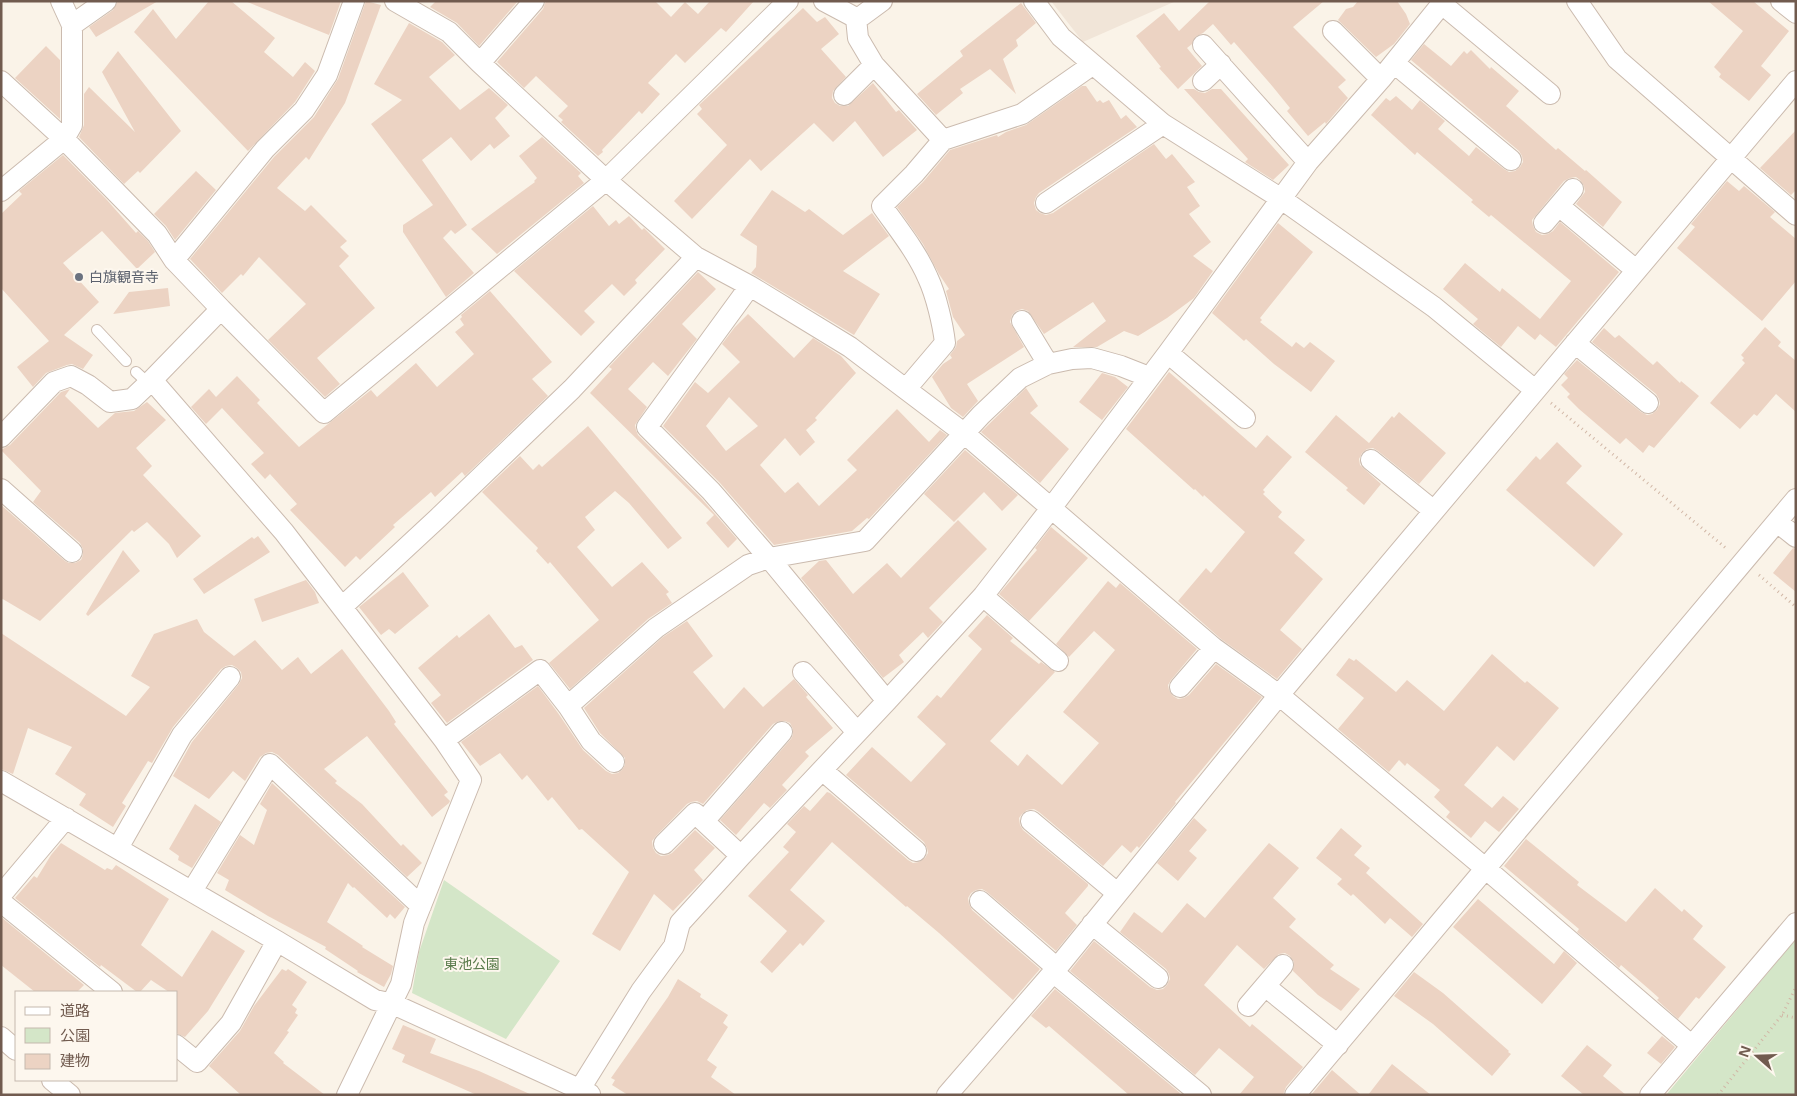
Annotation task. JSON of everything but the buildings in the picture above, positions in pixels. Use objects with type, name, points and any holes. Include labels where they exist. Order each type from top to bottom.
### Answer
[{"type":"street","points":[[1,191],[64,139],[72,125],[72,25],[61,1]]},
{"type":"street","points":[[72,25],[106,1]]},
{"type":"street","points":[[174,260],[265,149],[304,110],[327,75],[354,1]]},
{"type":"street","points":[[395,1],[449,32],[606,180],[696,256],[750,286],[850,347],[965,434],[1214,648],[1279,695],[1692,1045]]},
{"type":"street","points":[[480,63],[534,1]]},
{"type":"street","points":[[1,81],[64,139],[157,234],[174,260],[324,413],[606,180],[788,1]]},
{"type":"street","points":[[824,1],[856,18]]},
{"type":"street","points":[[856,18],[882,1]]},
{"type":"street","points":[[1034,1],[1061,37],[1092,66],[1163,124],[1280,198],[1434,308],[1535,390]]},
{"type":"street","points":[[1577,1],[1617,59],[1796,214]]},
{"type":"street","points":[[1782,1],[1796,13]]},
{"type":"street","points":[[1,781],[66,818],[123,841],[192,891],[375,1000],[393,1004],[586,1092],[641,991],[674,946],[680,924],[983,596],[1052,508],[1149,377],[1172,357],[1280,198],[1308,162],[1381,79],[1398,66],[1446,6],[1550,94]]},
{"type":"street","points":[[856,18],[858,38],[874,65],[942,140]]},
{"type":"street","points":[[1333,31],[1381,79]]},
{"type":"street","points":[[1203,45],[1308,162]]},
{"type":"street","points":[[1203,80],[1221,64]]},
{"type":"street","points":[[844,94],[874,65]]},
{"type":"street","points":[[906,389],[945,343],[944,330],[928,279],[912,249],[882,206],[914,174],[942,140],[1022,114],[1092,66]]},
{"type":"street","points":[[1398,66],[1511,160]]},
{"type":"street","points":[[947,1095],[1055,970],[1279,695],[1796,81]]},
{"type":"street","points":[[1046,203],[1163,124]]},
{"type":"street","points":[[1544,223],[1573,189]]},
{"type":"street","points":[[1559,206],[1636,270]]},
{"type":"street","points":[[342,607],[446,512],[572,389],[696,256]]},
{"type":"street","points":[[750,286],[647,428],[711,492],[769,558],[887,702]]},
{"type":"street","points":[[1,437],[54,382],[71,376],[88,385],[110,402],[132,399],[145,378],[221,309]]},
{"type":"street","points":[[1022,321],[1048,364]]},
{"type":"street","points":[[1575,343],[1648,403]]},
{"type":"street","points":[[1172,357],[1245,418]]},
{"type":"street","points":[[568,706],[656,628],[748,565],[769,558],[864,541],[1020,378],[1048,364],[1072,359],[1092,358],[1121,366],[1149,377]]},
{"type":"street","points":[[145,378],[284,532],[444,740],[471,780],[414,924],[401,984],[393,1004],[347,1095]]},
{"type":"street","points":[[1371,460],[1434,511]]},
{"type":"street","points":[[1,488],[72,552]]},
{"type":"street","points":[[1295,1095],[1742,561],[1796,500]]},
{"type":"street","points":[[1777,522],[1796,537]]},
{"type":"street","points":[[983,596],[1058,661]]},
{"type":"street","points":[[1180,687],[1214,648]]},
{"type":"street","points":[[444,740],[540,670],[568,706],[592,742],[614,762]]},
{"type":"street","points":[[803,672],[857,732]]},
{"type":"street","points":[[123,841],[182,735],[230,677]]},
{"type":"street","points":[[705,820],[782,732]]},
{"type":"street","points":[[192,891],[270,764],[421,906]]},
{"type":"street","points":[[822,770],[916,850]]},
{"type":"street","points":[[664,844],[695,812],[741,856]]},
{"type":"street","points":[[1,895],[66,818]]},
{"type":"street","points":[[1031,821],[1117,893]]},
{"type":"street","points":[[980,901],[1055,970],[1201,1095]]},
{"type":"street","points":[[1,902],[111,991]]},
{"type":"street","points":[[1092,924],[1158,978]]},
{"type":"street","points":[[1650,1095],[1796,924]]},
{"type":"street","points":[[178,1047],[197,1062],[231,1023],[278,941]]},
{"type":"street","points":[[1248,1006],[1283,965]]},
{"type":"street","points":[[1265,986],[1338,1045]]},
{"type":"street","points":[[1,1037],[15,1049]]},
{"type":"street","points":[[53,1081],[70,1095]]},
{"type":"lane","points":[[97,330],[126,361]]},
{"type":"path","points":[[1535,390],[1796,607]]},
{"type":"path","points":[[1718,1095],[1782,1015],[1796,987]]},
{"type":"path","points":[[1782,1015],[1796,1018]]},
{"type":"shaded area","points":[[1051,1],[1176,1],[1083,42]]},
{"type":"green space","name":"東池公園","points":[[444,880],[560,961],[506,1039],[412,993],[419,952]]},
{"type":"green space","points":[[1796,939],[1796,1095],[1666,1095]]},
{"type":"place","name":"白旗観音寺","points":[[79,277]]}]
